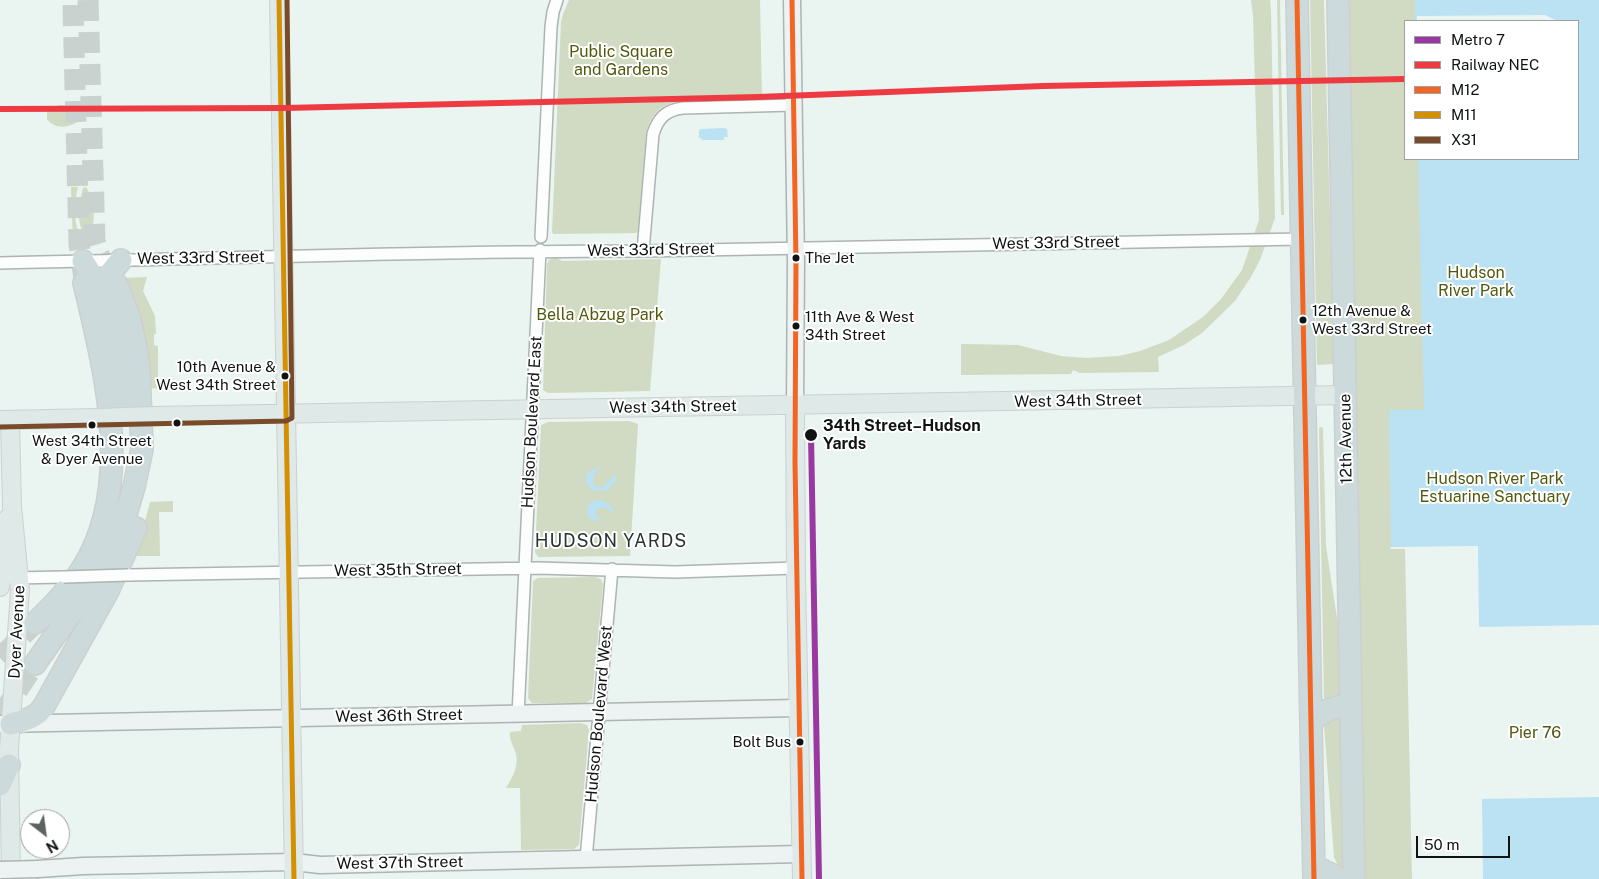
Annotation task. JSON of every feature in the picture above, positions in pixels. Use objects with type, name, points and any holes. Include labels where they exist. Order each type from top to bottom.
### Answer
[{"type":"highway","points":[[1297,0],[1314,873],[1341,879]]},
{"type":"highway","name":"12th Avenue","points":[[1338,0],[1354,879]]},
{"type":"highway","points":[[35,664],[99,571],[130,456],[129,408],[105,288],[107,277],[121,260]]},
{"type":"highway","points":[[83,261],[95,280],[113,362],[120,406],[122,467],[115,494],[115,516]]},
{"type":"highway","points":[[84,283],[100,353],[109,412],[115,516]]},
{"type":"highway","points":[[5,724],[30,719],[42,710],[108,592],[129,546],[138,517],[144,486],[138,352],[129,316],[117,286]]},
{"type":"highway","points":[[35,623],[82,569],[115,516],[131,502],[142,449]]},
{"type":"highway","points":[[1312,721],[1318,715],[1334,707],[1351,706]]},
{"type":"highway","points":[[0,785],[9,765]]},
{"type":"main road","points":[[279,0],[294,870]]},
{"type":"main road","points":[[792,0],[796,248],[796,568],[802,879]]},
{"type":"main road","name":"West 34th Street","points":[[5,420],[1345,395]]},
{"type":"main road","name":"Dyer Avenue","points":[[5,420],[12,506],[5,580],[20,590],[5,724],[9,765],[11,879]]},
{"type":"main road","name":"West 36th Street","points":[[5,724],[798,708]]},
{"type":"main road","name":"West 37th Street","points":[[0,870],[83,866],[294,870],[320,865],[801,854]]},
{"type":"street","points":[[541,237],[551,27],[553,12],[558,0]]},
{"type":"street","points":[[643,250],[653,134],[666,112],[683,108],[794,105]]},
{"type":"street","name":"West 33rd Street","points":[[0,263],[540,250],[796,248],[1302,239]]},
{"type":"street","name":"Hudson Boulevard East","points":[[518,714],[540,250]]},
{"type":"street","name":"West 35th Street","points":[[5,580],[128,575],[525,568],[675,572],[796,568]]},
{"type":"street","name":"Hudson Boulevard West","points":[[586,859],[612,569]]},
{"type":"green space","name":"Public Square and Gardens","points":[[569,0],[760,0],[762,99],[679,101],[662,107],[655,114],[646,134],[638,231],[636,233],[553,234],[552,232],[561,22]]},
{"type":"green space","points":[[1251,0],[1270,0],[1275,218],[1260,260],[1235,301],[1202,333],[1184,345],[1158,357],[1159,372],[1080,373],[1073,370],[1071,374],[961,375],[961,344],[1018,345],[1061,356],[1086,358],[1119,356],[1140,351],[1169,340],[1203,317],[1221,299],[1242,270],[1259,220]]},
{"type":"green space","points":[[1277,0],[1280,0],[1284,215],[1281,215]]},
{"type":"green space","points":[[1310,0],[1324,0],[1334,364],[1317,365]]},
{"type":"green space","name":"Hudson River Park","points":[[1348,0],[1599,0],[1599,879],[1364,879]]},
{"type":"green space","points":[[60,105],[70,106],[79,110],[82,115],[80,120],[72,125],[63,127],[50,123],[47,119],[47,112]]},
{"type":"green space","points":[[71,187],[78,187],[75,215],[77,228],[83,241],[82,244],[73,243]]},
{"type":"green space","points":[[86,187],[94,211],[92,230],[90,236],[87,237],[79,220],[80,200],[83,188]]},
{"type":"green space","name":"Bella Abzug Park","points":[[556,257],[562,261],[661,259],[650,391],[548,393],[543,390],[547,264],[549,260]]},
{"type":"green space","points":[[147,277],[143,291],[155,316],[156,334],[154,334],[154,345],[158,346],[158,389],[151,388],[149,370],[123,278]]},
{"type":"green space","points":[[629,421],[638,424],[630,556],[538,557],[535,552],[541,425],[548,422]]},
{"type":"green space","points":[[1319,428],[1323,428],[1326,546],[1340,638],[1340,695],[1324,701]]},
{"type":"green space","points":[[173,501],[173,512],[159,512],[160,556],[136,556],[150,502]]},
{"type":"green space","points":[[595,577],[601,579],[603,584],[592,699],[586,703],[532,703],[528,698],[533,581],[538,578]]},
{"type":"green space","points":[[1340,717],[1343,870],[1340,870],[1334,857],[1324,725],[1326,721]]},
{"type":"green space","points":[[580,723],[587,725],[589,730],[579,845],[574,849],[521,850],[520,788],[506,788],[517,763],[510,732],[521,731],[522,725]]},
{"type":"water","name":"Hudson River Park","points":[[1415,0],[1599,0],[1599,879],[1414,879],[1408,547],[1391,547],[1389,410],[1424,410],[1418,160],[1579,160],[1579,20],[1415,20]]},
{"type":"water","points":[[701,129],[727,129],[728,137],[724,137],[724,140],[702,140],[699,138],[699,130]]},
{"type":"water","points":[[601,468],[596,472],[593,480],[597,488],[603,487],[617,473],[615,483],[606,491],[594,491],[586,482],[589,472]]},
{"type":"water","points":[[596,500],[609,504],[615,514],[608,509],[599,507],[595,513],[601,519],[597,521],[590,519],[587,508],[590,503]]},
{"type":"pier","points":[[1545,15],[1556,20],[1417,20],[1417,16]]},
{"type":"pier","name":"Pier 76","points":[[1478,546],[1479,627],[1599,625],[1599,797],[1482,799],[1483,879],[1412,879],[1405,549],[1390,549],[1391,547]]},
{"type":"tunnel","points":[[88,0],[95,241],[99,255],[114,281]]},
{"type":"tunnel","points":[[73,5],[79,244],[84,279]]},
{"type":"tunnel","points":[[0,658],[35,623]]},
{"type":"tunnel","points":[[0,717],[35,664]]},
{"type":"metro line","name":"7","points":[[811,435],[819,879]]},
{"type":"rail line","name":"NEC","points":[[0,109],[285,108],[758,97],[1043,86],[1404,79]]},
{"type":"transit line","name":"M11","points":[[279,0],[294,879]]},
{"type":"transit line","name":"X31","points":[[0,427],[286,421],[292,418],[287,0]]},
{"type":"transit line","name":"M12","points":[[792,0],[796,262],[795,462],[802,879]]},
{"type":"transit line","name":"M12","points":[[1297,0],[1314,879]]},
{"type":"place","name":"The Jet","points":[[796,258]]},
{"type":"place","name":"12th Avenue & West 33rd Street","points":[[1303,320]]},
{"type":"place","name":"11th Ave & West 34th Street","points":[[796,326]]},
{"type":"place","name":"10th Avenue & West 34th Street","points":[[285,376]]},
{"type":"place","name":"West 34th Street & Dyer Avenue","points":[[92,425]]},
{"type":"place","name":"34th Street–Hudson Yards","points":[[811,435]]},
{"type":"place","name":"Bolt Bus","points":[[800,742]]},
{"type":"district","name":"HUDSON YARDS","points":[[611,541]]},
{"type":"park label","name":"Hudson River Park Estuarine Sanctuary","points":[[1495,488]]}]
